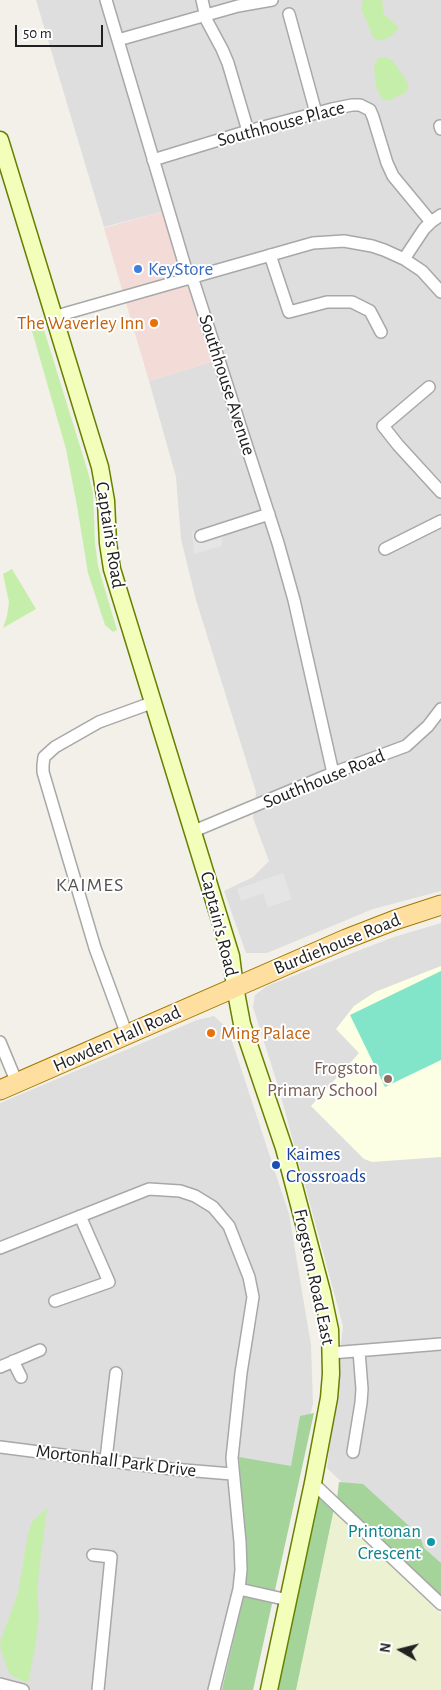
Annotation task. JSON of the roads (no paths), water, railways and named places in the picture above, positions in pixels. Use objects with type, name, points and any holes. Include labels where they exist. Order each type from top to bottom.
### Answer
[{"type":"main road","name":"Captain's Road","points":[[0,140],[100,467],[106,501],[108,543],[112,569],[231,956],[235,987]]},
{"type":"main road","name":"Burdiehouse Road","points":[[235,987],[387,923],[441,905]]},
{"type":"main road","name":"Howden Hall Road","points":[[8,1086],[235,987]]},
{"type":"main road","name":"Frogston Road East","points":[[235,987],[242,1024],[284,1148],[322,1292],[330,1330],[329,1398],[269,1690]]},
{"type":"street","name":"Southhouse Avenue","points":[[106,0],[187,273],[194,283],[269,514],[294,600],[333,773]]},
{"type":"street","points":[[202,0],[205,15],[228,63],[248,131]]},
{"type":"street","points":[[118,40],[238,6],[272,0]]},
{"type":"street","points":[[289,14],[316,113]]},
{"type":"street","name":"Southhouse Place","points":[[153,160],[248,131],[316,113],[360,105],[370,110],[390,171],[397,183],[436,219]]},
{"type":"street","points":[[404,259],[415,241],[436,219]]},
{"type":"street","points":[[53,317],[313,243],[344,241],[372,246],[404,259],[422,271],[441,292]]},
{"type":"street","points":[[270,255],[289,312],[327,302],[352,302],[370,311],[381,332]]},
{"type":"street","points":[[429,387],[383,426],[441,492]]},
{"type":"street","points":[[201,536],[269,514]]},
{"type":"street","points":[[385,549],[441,521]]},
{"type":"street","points":[[127,1035],[95,948],[46,781],[43,764],[44,757],[55,746],[99,722],[154,702]]},
{"type":"street","name":"Southhouse Road","points":[[194,831],[333,773],[406,746],[428,726],[441,709]]},
{"type":"street","points":[[0,1042],[8,1086]]},
{"type":"street","points":[[0,1248],[149,1189],[180,1191],[204,1201],[220,1214],[229,1226],[249,1277],[253,1297],[232,1440],[232,1474],[240,1542],[241,1570],[239,1589],[214,1690]]},
{"type":"street","points":[[55,1302],[109,1282],[80,1216]]},
{"type":"street","points":[[331,1353],[441,1344]]},
{"type":"street","points":[[0,1367],[40,1350]]},
{"type":"street","points":[[353,1452],[361,1404],[359,1350]]},
{"type":"street","points":[[14,1361],[21,1377]]},
{"type":"street","points":[[106,1459],[116,1373]]},
{"type":"street","name":"Mortonhall Park Drive","points":[[0,1447],[106,1459],[172,1469],[232,1474]]},
{"type":"street","points":[[313,1483],[441,1604]]},
{"type":"street","points":[[93,1555],[111,1557],[98,1690]]},
{"type":"street","points":[[239,1589],[288,1600]]},
{"type":"street","points":[[0,1684],[23,1690]]},
{"type":"place","name":"KeyStore","points":[[138,269]]},
{"type":"place","name":"The Waverley Inn","points":[[154,323]]},
{"type":"place","name":"Ming Palace","points":[[211,1033]]},
{"type":"place","name":"Frogston Primary School","points":[[388,1079]]},
{"type":"place","name":"Kaimes Crossroads","points":[[276,1165]]},
{"type":"place","name":"Printonan Crescent","points":[[431,1542]]},
{"type":"district","name":"KAIMES","points":[[90,885]]}]
